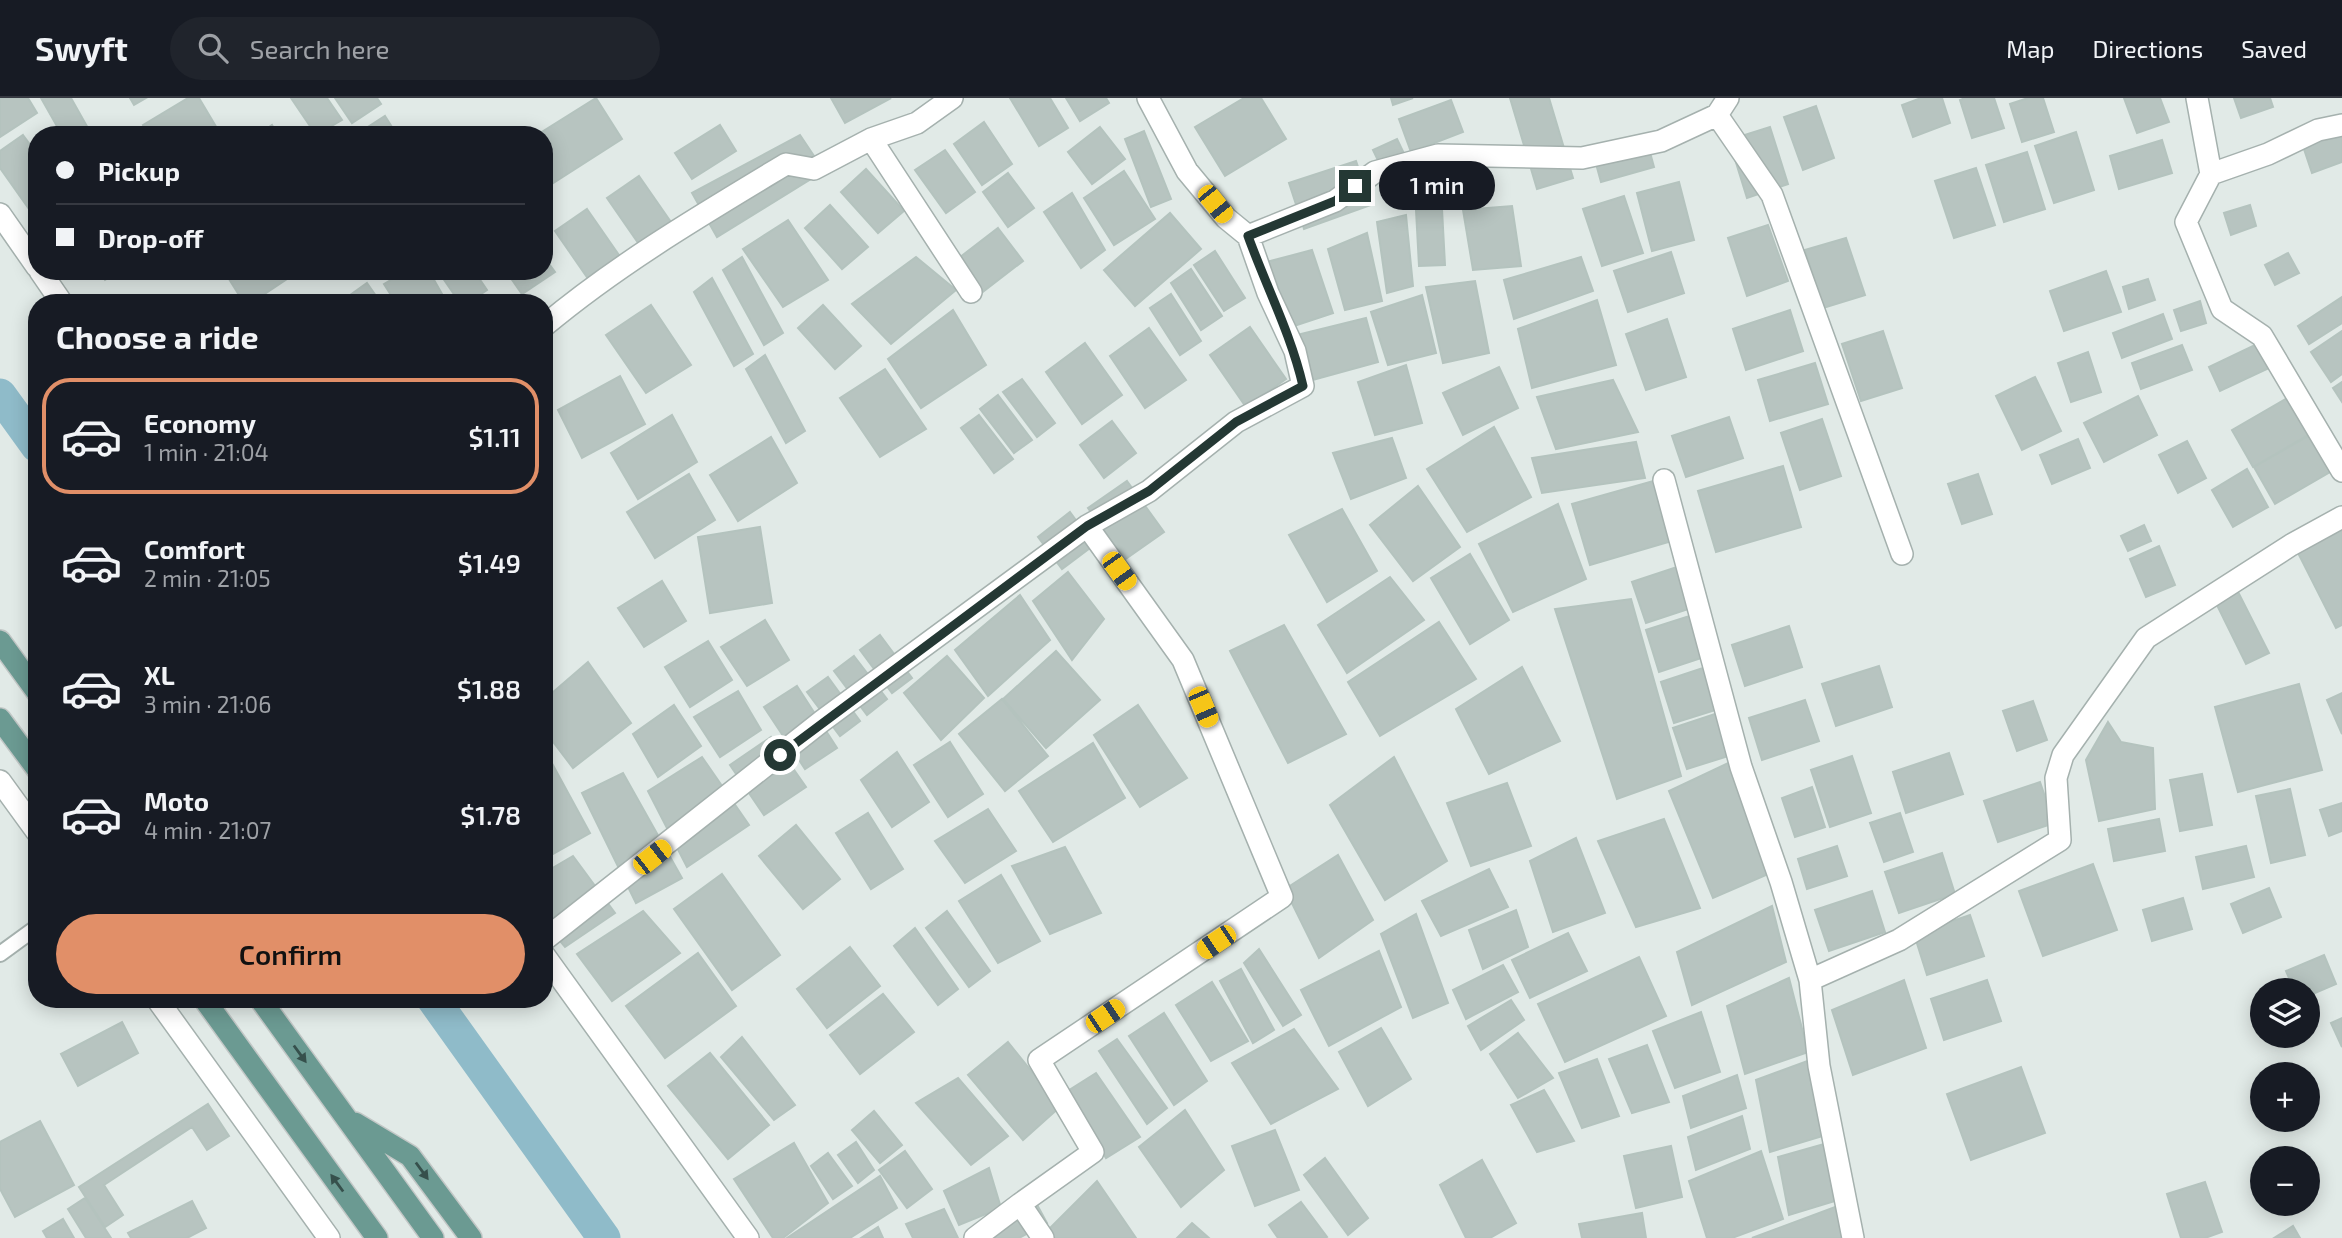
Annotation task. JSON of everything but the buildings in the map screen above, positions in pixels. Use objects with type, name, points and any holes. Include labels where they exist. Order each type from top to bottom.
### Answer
[{"type":"main road","points":[[0,641],[28,680]]},
{"type":"main road","points":[[0,719],[28,757]]},
{"type":"main road","points":[[211,1008],[377,1238]]},
{"type":"main road","points":[[267,1008],[433,1238]]},
{"type":"main road","points":[[347,1118],[410,1156],[471,1238]]},
{"type":"street","points":[[553,319],[685,226],[786,164],[814,169],[871,139],[917,123],[952,98]]},
{"type":"street","points":[[553,933],[822,721],[1087,526],[1149,491],[1236,422],[1303,386],[1295,351],[1268,293],[1248,236],[1226,218],[1187,171],[1148,98]]},
{"type":"street","points":[[2197,98],[2211,174],[2186,222],[2222,309],[2262,336],[2342,471]]},
{"type":"street","points":[[1248,236],[1335,201],[1375,172],[1438,155],[1582,158],[1661,141],[1723,106],[1772,195],[1902,554]]},
{"type":"street","points":[[2211,174],[2268,154],[2318,130],[2342,125]]},
{"type":"street","points":[[871,139],[971,292]]},
{"type":"street","points":[[0,214],[28,254]]},
{"type":"street","points":[[1664,480],[1741,767],[1781,882],[1810,980],[1819,1066],[1853,1238]]},
{"type":"street","points":[[1810,980],[1899,940],[2060,840],[2056,778],[2063,755],[2146,638],[2291,545],[2342,517]]},
{"type":"street","points":[[975,1238],[1093,1152],[1039,1060],[1282,897],[1183,660],[1087,526]]},
{"type":"street","points":[[0,781],[28,820]]},
{"type":"street","points":[[553,967],[748,1238]]},
{"type":"street","points":[[163,1008],[329,1238]]},
{"type":"street","points":[[1020,1205],[1043,1238]]},
{"type":"lane","points":[[0,954],[28,934]]},
{"type":"waterway","points":[[0,395],[28,434]]},
{"type":"waterway","points":[[439,1008],[604,1238]]},
{"type":"route","points":[[780,755],[822,721],[1037,566],[1087,526],[1149,491],[1236,422],[1303,386],[1295,351],[1268,293],[1248,236],[1335,201],[1355,186]]}]
